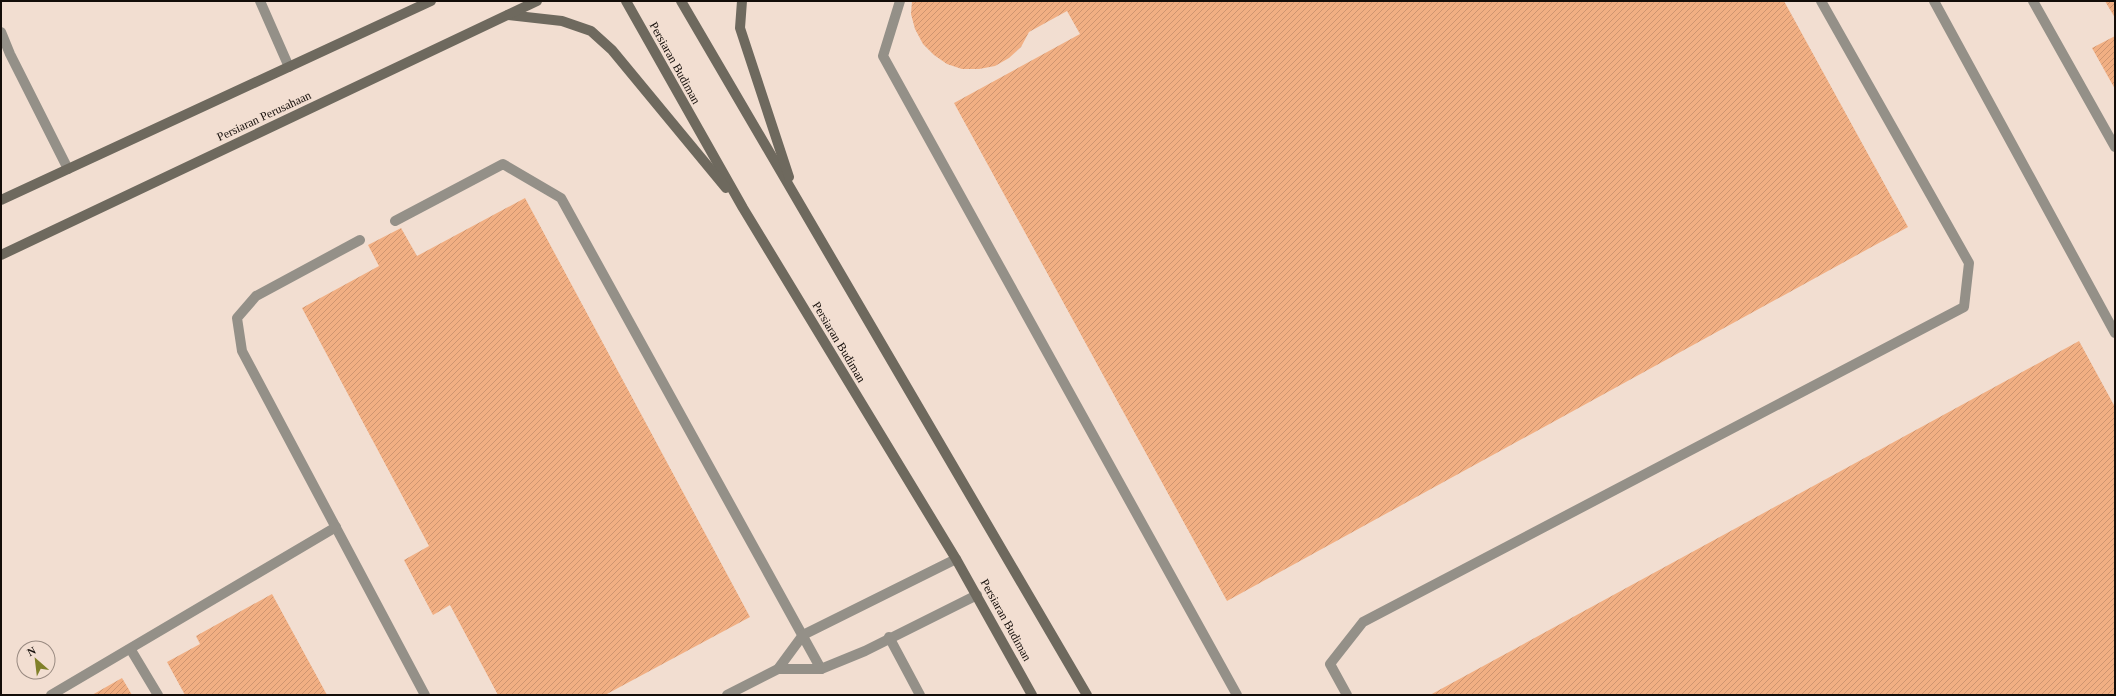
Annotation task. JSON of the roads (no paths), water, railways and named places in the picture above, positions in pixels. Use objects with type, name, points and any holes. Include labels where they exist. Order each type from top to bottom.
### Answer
[{"type":"main road","points":[[1,200],[432,1]]},
{"type":"main road","name":"Persiaran Perusahaan","points":[[1,255],[537,1]]},
{"type":"main road","name":"Persiaran Budiman","points":[[626,1],[742,208],[956,559],[1032,695]]},
{"type":"main road","points":[[681,1],[1086,695]]},
{"type":"main road","points":[[742,1],[740,28],[795,196]]},
{"type":"main road","points":[[508,15],[562,21],[591,32],[612,50],[742,208]]},
{"type":"lane","points":[[260,1],[289,67]]},
{"type":"lane","points":[[900,1],[883,56],[1237,695]]},
{"type":"lane","points":[[1347,695],[1330,664],[1363,622],[1964,307],[1969,263],[1821,1]]},
{"type":"lane","points":[[1934,1],[2115,333]]},
{"type":"lane","points":[[2032,1],[2115,147]]},
{"type":"lane","points":[[1,32],[10,54],[68,169]]},
{"type":"lane","points":[[395,220],[503,164],[561,198],[821,669]]},
{"type":"lane","points":[[360,240],[256,296],[237,318],[242,351],[425,695]]},
{"type":"lane","points":[[51,695],[131,650],[336,527]]},
{"type":"lane","points":[[727,695],[778,669],[803,635],[956,559]]},
{"type":"lane","points":[[778,669],[821,669],[865,651],[889,637],[977,595]]},
{"type":"lane","points":[[889,637],[920,695]]},
{"type":"lane","points":[[131,650],[158,695]]}]
